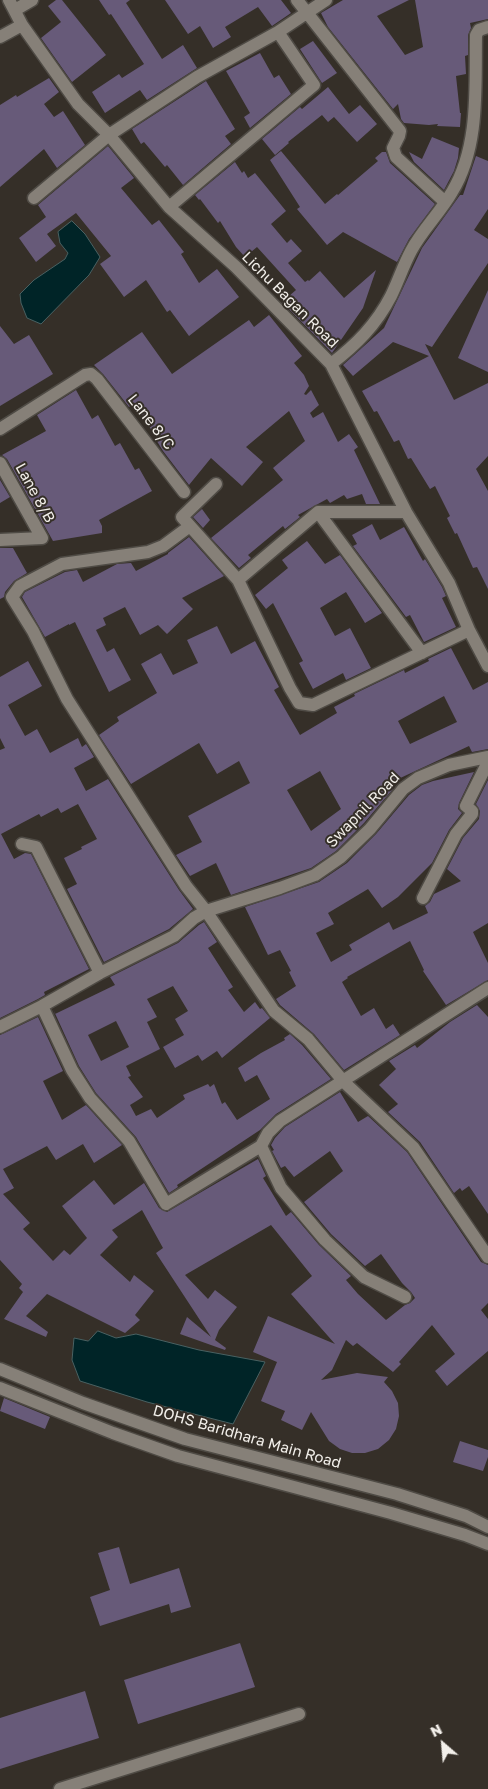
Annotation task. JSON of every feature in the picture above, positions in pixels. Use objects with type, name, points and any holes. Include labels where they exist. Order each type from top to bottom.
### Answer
[{"type":"street","points":[[12,5],[32,0]]},
{"type":"street","points":[[297,0],[400,131],[400,136],[392,148],[396,157],[445,202]]},
{"type":"street","points":[[34,198],[109,135],[198,77],[278,32],[326,0]]},
{"type":"street","name":"Lichu Bagan Road","points":[[12,5],[22,25],[78,104],[109,135],[169,207],[236,267],[331,364],[406,512],[448,583],[488,666]]},
{"type":"street","points":[[0,37],[22,25]]},
{"type":"street","points":[[331,364],[360,341],[373,326],[392,295],[418,238],[452,192],[464,165],[471,136],[474,113],[476,35],[479,30],[488,26]]},
{"type":"street","points":[[169,207],[314,85],[278,32]]},
{"type":"street","name":"Lane 8/C","points":[[0,429],[85,375],[91,374],[97,379],[184,492]]},
{"type":"street","name":"Lane 8/B","points":[[0,463],[42,538],[0,540]]},
{"type":"street","points":[[216,484],[182,517],[238,580],[299,703],[313,705],[469,630]]},
{"type":"street","points":[[318,512],[422,653]]},
{"type":"street","points":[[238,580],[318,512],[406,512]]},
{"type":"street","points":[[190,526],[163,546],[148,552],[62,564],[20,586],[12,597],[33,631],[67,700],[186,886],[206,911],[274,1011],[308,1039],[344,1082],[413,1147],[488,1257]]},
{"type":"street","name":"Swapnil Road","points":[[0,1026],[42,1006],[100,973],[174,936],[194,918],[206,911],[280,888],[314,875],[341,857],[370,829],[403,789],[418,778],[449,766],[488,757]]},
{"type":"street","points":[[423,898],[456,834],[472,814],[472,811],[466,806],[488,762]]},
{"type":"street","points":[[22,844],[36,847],[100,973]]},
{"type":"street","points":[[42,1006],[72,1070],[90,1098],[129,1141],[166,1204],[261,1146],[268,1133],[280,1121],[344,1082],[488,988]]},
{"type":"street","points":[[261,1146],[281,1188],[325,1240],[364,1277],[405,1297]]},
{"type":"street","name":"DOHS Baridhara Main Road","points":[[0,1369],[83,1403],[185,1439],[397,1494],[466,1516],[488,1527]]},
{"type":"street","points":[[0,1388],[113,1433],[178,1456],[391,1513],[465,1535],[488,1544]]},
{"type":"street","points":[[60,1789],[300,1714]]},
{"type":"water","points":[[72,221],[85,234],[100,257],[89,275],[41,324],[27,318],[21,303],[20,294],[34,280],[65,259],[68,253],[60,243],[58,232]]},
{"type":"water","points":[[98,1331],[116,1338],[136,1334],[199,1350],[265,1362],[233,1424],[147,1402],[80,1381],[72,1360],[74,1338],[88,1341]]},
{"type":"building","points":[[56,0],[62,0],[106,55],[72,82],[41,38],[61,22],[48,6]]},
{"type":"building","points":[[99,0],[130,0],[126,3],[162,59],[183,45],[197,68],[147,100],[140,90],[105,113],[92,92],[119,74],[122,78],[144,64],[111,14],[109,15]]},
{"type":"building","points":[[165,0],[281,0],[291,13],[272,26],[258,7],[225,27],[231,37],[213,48],[200,26],[188,34]]},
{"type":"building","points":[[343,0],[409,0],[377,16],[405,55],[423,47],[415,0],[488,0],[488,19],[470,23],[468,55],[465,56],[466,74],[456,76],[461,113],[460,127],[404,123],[401,119],[398,104],[393,109],[328,27],[321,13]]},
{"type":"building","points":[[313,41],[337,73],[322,83],[300,49]]},
{"type":"building","points":[[260,53],[274,78],[279,75],[291,94],[250,128],[244,117],[250,113],[226,71]]},
{"type":"building","points":[[49,78],[59,92],[44,104],[54,117],[63,111],[85,145],[57,168],[44,149],[0,187],[0,105]]},
{"type":"building","points":[[206,81],[235,129],[225,136],[231,144],[183,185],[167,165],[165,167],[144,142],[141,144],[132,129]]},
{"type":"building","points":[[328,87],[349,114],[360,105],[377,124],[357,142],[334,117],[328,122],[322,115],[275,155],[262,139],[300,107],[302,109]]},
{"type":"building","points":[[432,137],[459,148],[454,171],[444,190],[414,162],[409,152],[422,159]]},
{"type":"building","points":[[108,146],[134,178],[121,188],[152,225],[159,220],[184,252],[181,254],[199,283],[217,269],[239,297],[189,336],[170,310],[167,312],[146,280],[124,297],[100,264],[111,256],[76,213],[47,234],[56,246],[36,262],[19,238],[46,217],[38,205]]},
{"type":"building","points":[[281,151],[325,204],[378,161],[375,158],[382,152],[386,152],[390,163],[435,204],[409,239],[397,262],[343,232],[327,245],[297,209],[300,207],[270,160]]},
{"type":"building","points":[[476,156],[488,161],[488,209],[474,230],[488,239],[488,263],[432,347],[425,344],[454,400],[488,383],[488,456],[476,469],[488,491],[488,589],[477,567],[473,568],[457,533],[455,534],[447,518],[450,516],[435,486],[430,489],[411,458],[408,459],[399,440],[394,442],[377,411],[374,412],[362,391],[429,356],[393,342],[353,376],[343,365],[384,328],[422,248],[460,195],[463,195]]},
{"type":"building","points":[[235,162],[242,173],[244,171],[248,178],[255,173],[286,211],[271,224],[287,243],[291,239],[302,251],[288,263],[305,282],[309,281],[320,271],[344,298],[376,270],[363,308],[332,353],[282,302],[296,290],[257,247],[245,257],[236,247],[220,221],[218,223],[195,195]]},
{"type":"building","points":[[488,290],[488,372],[458,358]]},
{"type":"building","points":[[269,315],[302,356],[294,363],[304,375],[309,386],[304,394],[306,395],[311,390],[319,405],[310,413],[313,418],[323,412],[338,442],[349,434],[358,447],[354,450],[380,504],[366,504],[362,494],[347,499],[344,495],[330,503],[327,499],[298,515],[300,517],[285,529],[283,526],[248,555],[251,558],[239,568],[211,538],[283,480],[273,468],[305,441],[289,411],[246,447],[263,462],[242,486],[211,458],[189,485],[163,451],[134,403],[129,407],[94,365],[142,332],[172,374],[249,320],[254,327]]},
{"type":"building","points":[[0,326],[14,344],[29,335],[53,374],[0,406]]},
{"type":"building","points":[[76,390],[92,419],[98,415],[115,446],[120,443],[135,470],[139,468],[152,491],[99,520],[102,526],[102,533],[53,541],[7,459],[2,455],[46,431],[37,415]]},
{"type":"building","points":[[0,480],[10,497],[0,503]]},
{"type":"building","points":[[202,509],[210,520],[203,528],[193,517]]},
{"type":"building","points":[[372,524],[380,540],[404,527],[423,561],[425,559],[442,587],[446,596],[442,598],[456,627],[424,642],[410,615],[406,617],[353,546],[357,544],[352,535]]},
{"type":"building","points":[[189,537],[224,576],[182,598],[193,609],[167,634],[158,625],[140,635],[125,607],[103,618],[106,625],[96,630],[107,652],[114,648],[131,680],[109,692],[75,622],[45,637],[22,597],[25,592],[65,572],[77,570],[83,582],[117,564],[131,563],[136,571],[168,554]]},
{"type":"building","points":[[307,541],[325,564],[340,555],[382,613],[365,623],[346,592],[320,608],[335,636],[350,628],[371,668],[346,680],[343,673],[313,689],[299,663],[303,661],[273,603],[266,609],[255,595],[288,568],[282,560]]},
{"type":"building","points":[[0,548],[13,548],[27,573],[14,581],[5,592],[4,597],[0,599]]},
{"type":"building","points":[[217,626],[231,654],[255,641],[279,687],[274,690],[300,735],[337,713],[334,707],[355,696],[354,694],[404,670],[405,673],[451,648],[473,690],[488,682],[488,749],[472,752],[469,746],[381,787],[382,791],[393,789],[364,823],[336,851],[311,868],[231,895],[216,863],[190,876],[176,855],[202,842],[188,816],[250,783],[239,761],[217,774],[199,743],[131,784],[99,735],[119,721],[117,717],[157,693],[141,664],[161,653],[173,675],[198,663],[187,640]],"holes":[[[444,696],[457,722],[410,744],[398,721]],[[320,771],[341,809],[311,831],[287,790]]]},
{"type":"building","points":[[28,661],[42,686],[8,705],[25,736],[37,729],[50,753],[78,738],[82,747],[86,744],[94,757],[74,768],[86,791],[108,779],[193,909],[169,929],[104,962],[67,889],[77,884],[64,858],[97,839],[78,804],[61,813],[58,808],[41,817],[39,814],[1,834],[14,859],[25,853],[31,854],[89,969],[44,992],[45,995],[38,999],[0,1018],[0,750],[5,748],[0,738],[0,677]]},
{"type":"building","points":[[474,772],[459,803],[458,809],[462,813],[449,830],[432,863],[398,897],[382,908],[368,889],[328,913],[334,924],[316,933],[331,962],[352,950],[349,945],[389,922],[393,930],[428,913],[425,906],[430,902],[434,894],[461,881],[447,869],[463,838],[479,819],[480,811],[476,804],[488,780],[488,923],[473,932],[488,963],[488,980],[446,1005],[423,971],[410,941],[347,977],[342,982],[361,1016],[374,1008],[386,1029],[393,1024],[400,1035],[344,1070],[314,1034],[280,1005],[276,999],[296,986],[289,972],[291,971],[280,950],[268,955],[245,907],[319,882],[347,863],[376,834],[409,795],[422,785]]},
{"type":"building","points":[[204,922],[217,942],[208,948],[233,987],[228,990],[244,1012],[255,1002],[270,1018],[222,1058],[217,1051],[202,1061],[198,1055],[175,1068],[163,1047],[184,1035],[175,1019],[188,1011],[173,986],[147,999],[157,1017],[147,1022],[160,1049],[126,1066],[131,1076],[128,1077],[143,1097],[130,1105],[136,1116],[151,1109],[157,1118],[185,1099],[183,1095],[208,1084],[210,1087],[214,1084],[222,1104],[225,1102],[237,1120],[270,1099],[257,1075],[245,1082],[238,1068],[285,1040],[284,1038],[290,1034],[331,1079],[276,1114],[260,1130],[177,1185],[178,1187],[169,1193],[136,1137],[96,1093],[79,1066],[55,1014],[115,985],[110,977],[178,943]],"holes":[[[116,1021],[129,1047],[101,1061],[88,1035]]]},
{"type":"building","points":[[477,1005],[488,1017],[488,1214],[469,1186],[462,1191],[460,1188],[454,1193],[420,1142],[388,1112],[398,1104],[379,1085],[396,1069],[389,1061],[415,1045],[417,1048],[450,1022]]},
{"type":"building","points":[[38,1017],[63,1071],[43,1081],[62,1120],[86,1105],[122,1145],[94,1163],[83,1144],[56,1160],[47,1146],[3,1169],[14,1188],[3,1194],[30,1223],[23,1229],[53,1261],[64,1250],[70,1255],[87,1238],[62,1206],[94,1180],[114,1205],[144,1183],[159,1208],[167,1212],[258,1159],[266,1176],[263,1178],[286,1216],[291,1212],[319,1245],[351,1276],[346,1280],[358,1294],[386,1320],[415,1298],[411,1292],[381,1254],[365,1266],[331,1234],[304,1202],[343,1171],[330,1151],[294,1177],[285,1166],[281,1168],[272,1151],[274,1150],[271,1145],[285,1127],[340,1092],[358,1122],[368,1116],[407,1152],[481,1262],[488,1265],[488,1303],[481,1310],[488,1319],[488,1351],[447,1386],[435,1371],[455,1354],[432,1325],[399,1362],[401,1364],[393,1372],[357,1343],[353,1346],[346,1340],[332,1370],[321,1380],[357,1373],[388,1377],[384,1382],[392,1391],[398,1403],[399,1416],[396,1429],[389,1440],[378,1449],[365,1453],[352,1453],[340,1449],[329,1441],[311,1412],[302,1430],[281,1420],[285,1411],[261,1401],[277,1362],[253,1352],[268,1316],[335,1344],[291,1294],[312,1276],[271,1225],[185,1275],[208,1299],[215,1290],[237,1307],[219,1330],[215,1340],[226,1348],[225,1350],[180,1334],[187,1317],[211,1337],[156,1253],[163,1248],[142,1210],[112,1230],[118,1237],[100,1255],[130,1282],[134,1275],[154,1291],[135,1315],[140,1320],[125,1333],[47,1294],[26,1316],[48,1332],[46,1337],[4,1319],[23,1292],[19,1288],[22,1284],[0,1260],[0,1035]]},
{"type":"building","points":[[4,1398],[50,1417],[45,1429],[0,1411]]},
{"type":"building","points":[[460,1441],[488,1450],[488,1457],[483,1471],[453,1462]]},
{"type":"building","points":[[119,1547],[130,1584],[179,1568],[191,1607],[171,1613],[169,1604],[100,1626],[90,1597],[110,1590],[98,1553]]},
{"type":"building","points":[[240,1643],[255,1687],[138,1724],[124,1680]]},
{"type":"building","points":[[85,1691],[99,1738],[0,1769],[0,1718]]}]
